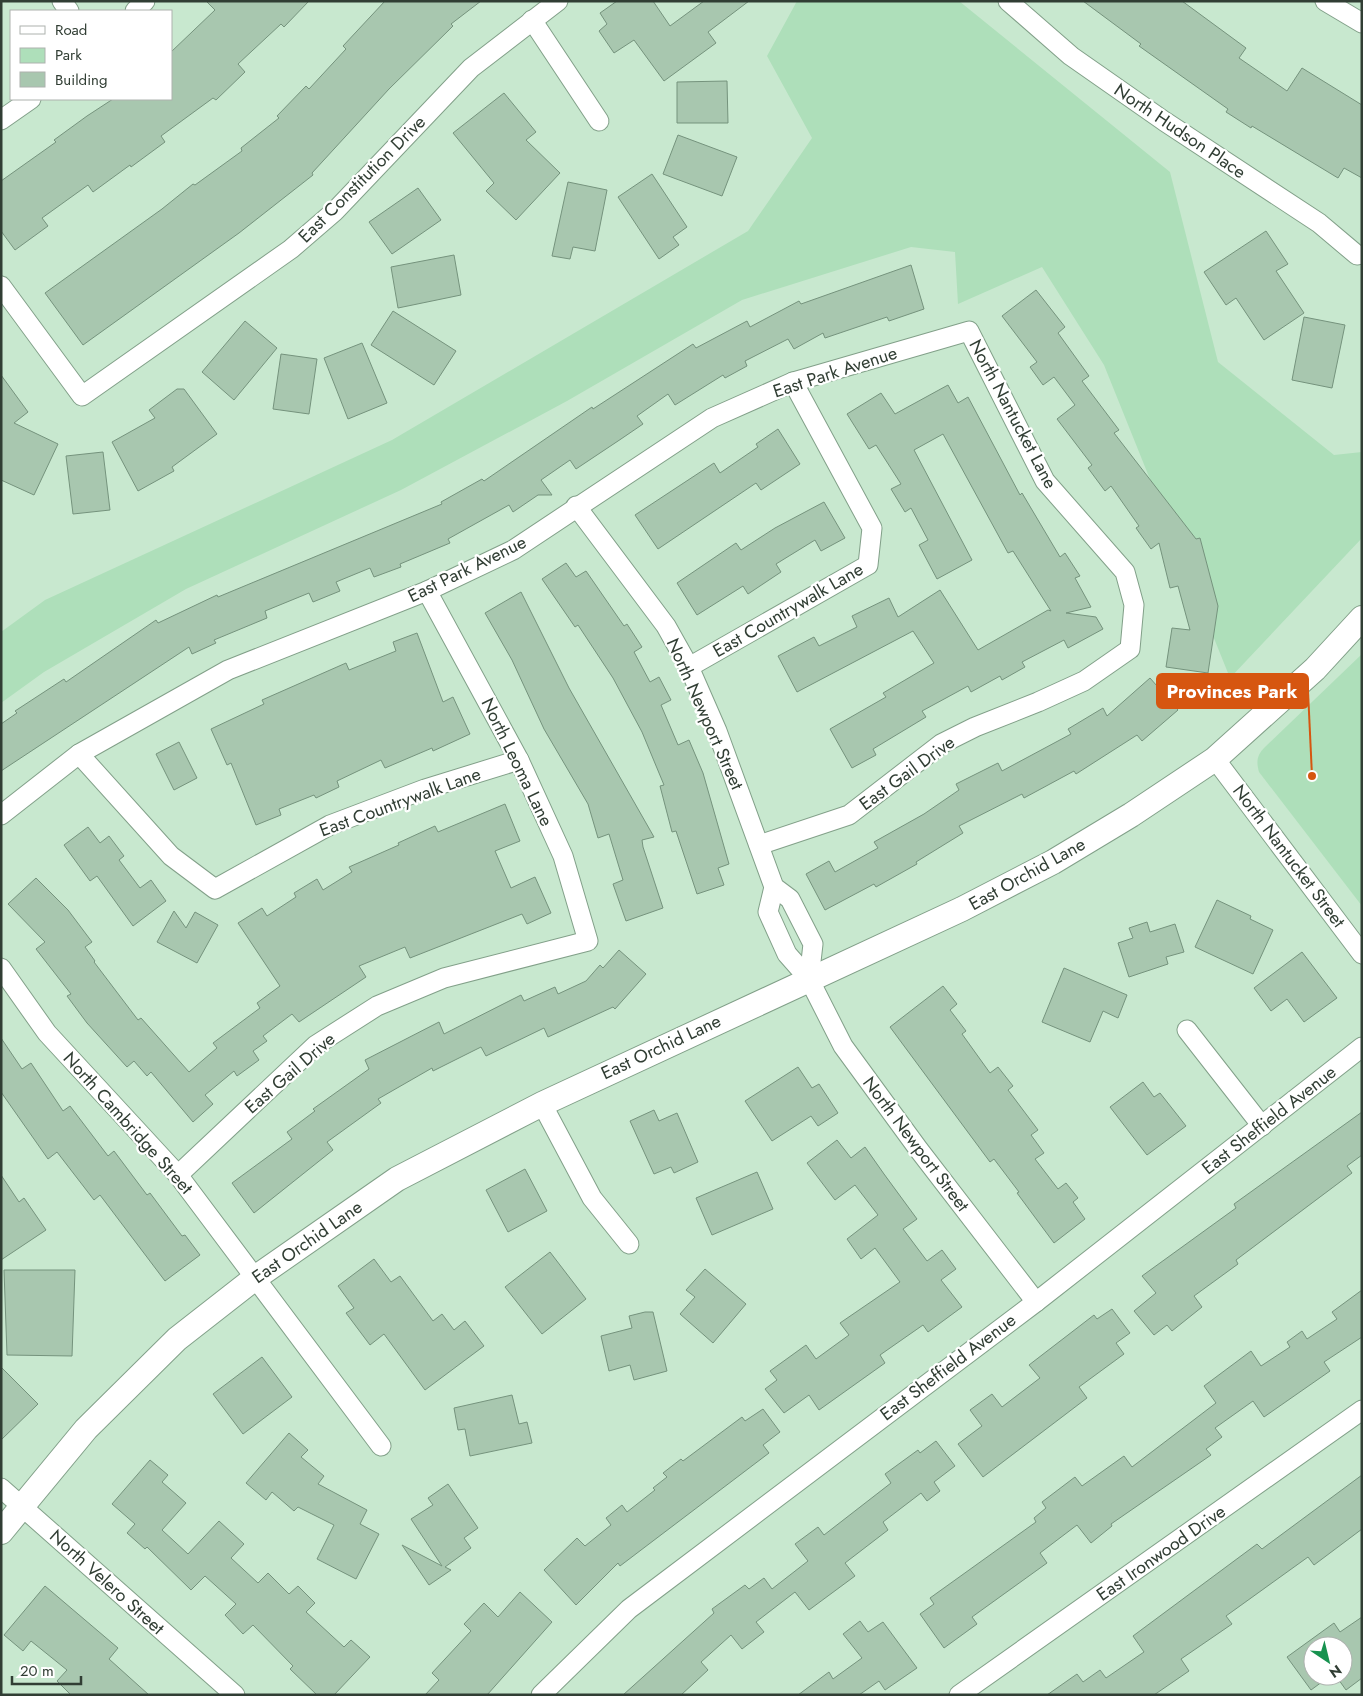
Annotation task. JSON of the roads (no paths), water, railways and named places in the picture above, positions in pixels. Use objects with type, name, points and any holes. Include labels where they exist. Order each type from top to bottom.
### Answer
[{"type":"street","points":[[136,10],[145,1]]},
{"type":"street","name":"East Constitution Drive","points":[[1,286],[82,396],[291,249],[335,211],[471,68],[558,1]]},
{"type":"street","name":"North Hudson Place","points":[[1008,1],[1071,56],[1164,121],[1320,223],[1356,255]]},
{"type":"street","points":[[1325,1],[1362,23]]},
{"type":"street","points":[[532,20],[599,121]]},
{"type":"street","points":[[1,120],[30,100]]},
{"type":"street","name":"East Park Avenue","points":[[1,815],[79,754],[228,670],[427,590],[513,550],[576,506],[712,418],[793,382],[969,331]]},
{"type":"street","name":"North Nantucket Lane","points":[[969,331],[1044,482],[1125,572],[1134,605],[1130,649]]},
{"type":"street","name":"East Countrywalk Lane","points":[[689,667],[868,565],[872,528],[793,382]]},
{"type":"street","name":"North Newport Street","points":[[576,506],[666,626],[689,667],[716,731],[774,887],[790,900],[813,944],[809,979]]},
{"type":"street","name":"North Leoma Lane","points":[[427,590],[519,760],[562,856],[588,941]]},
{"type":"street","name":"East Orchid Lane","points":[[1,1532],[86,1429],[170,1346],[255,1278],[397,1179],[542,1104],[962,909],[1053,862],[1131,815],[1215,759],[1315,669],[1362,618]]},
{"type":"street","name":"East Gail Drive","points":[[759,845],[849,815],[941,744],[975,727],[1084,681],[1130,649]]},
{"type":"street","name":"East Countrywalk Lane","points":[[79,754],[171,856],[216,888],[330,825],[425,789],[519,760]]},
{"type":"street","name":"North Nantucket Street","points":[[1215,759],[1362,954]]},
{"type":"street","name":"North Newport Street","points":[[774,887],[768,912],[786,954],[809,979],[843,1046],[919,1150],[1036,1302]]},
{"type":"street","name":"East Gail Drive","points":[[178,1175],[316,1045],[376,1006],[444,978],[588,941]]},
{"type":"street","name":"North Cambridge Street","points":[[1,968],[47,1033],[178,1175],[381,1446]]},
{"type":"street","points":[[1187,1030],[1262,1126]]},
{"type":"street","name":"East Sheffield Avenue","points":[[542,1695],[629,1609],[1036,1302],[1362,1047]]},
{"type":"street","points":[[542,1104],[592,1198],[629,1244]]},
{"type":"street","name":"East Ironwood Drive","points":[[959,1695],[1362,1410]]},
{"type":"street","name":"North Velero Street","points":[[1,1488],[235,1695]]},
{"type":"place","name":"Provinces Park","points":[[1312,776]]}]
